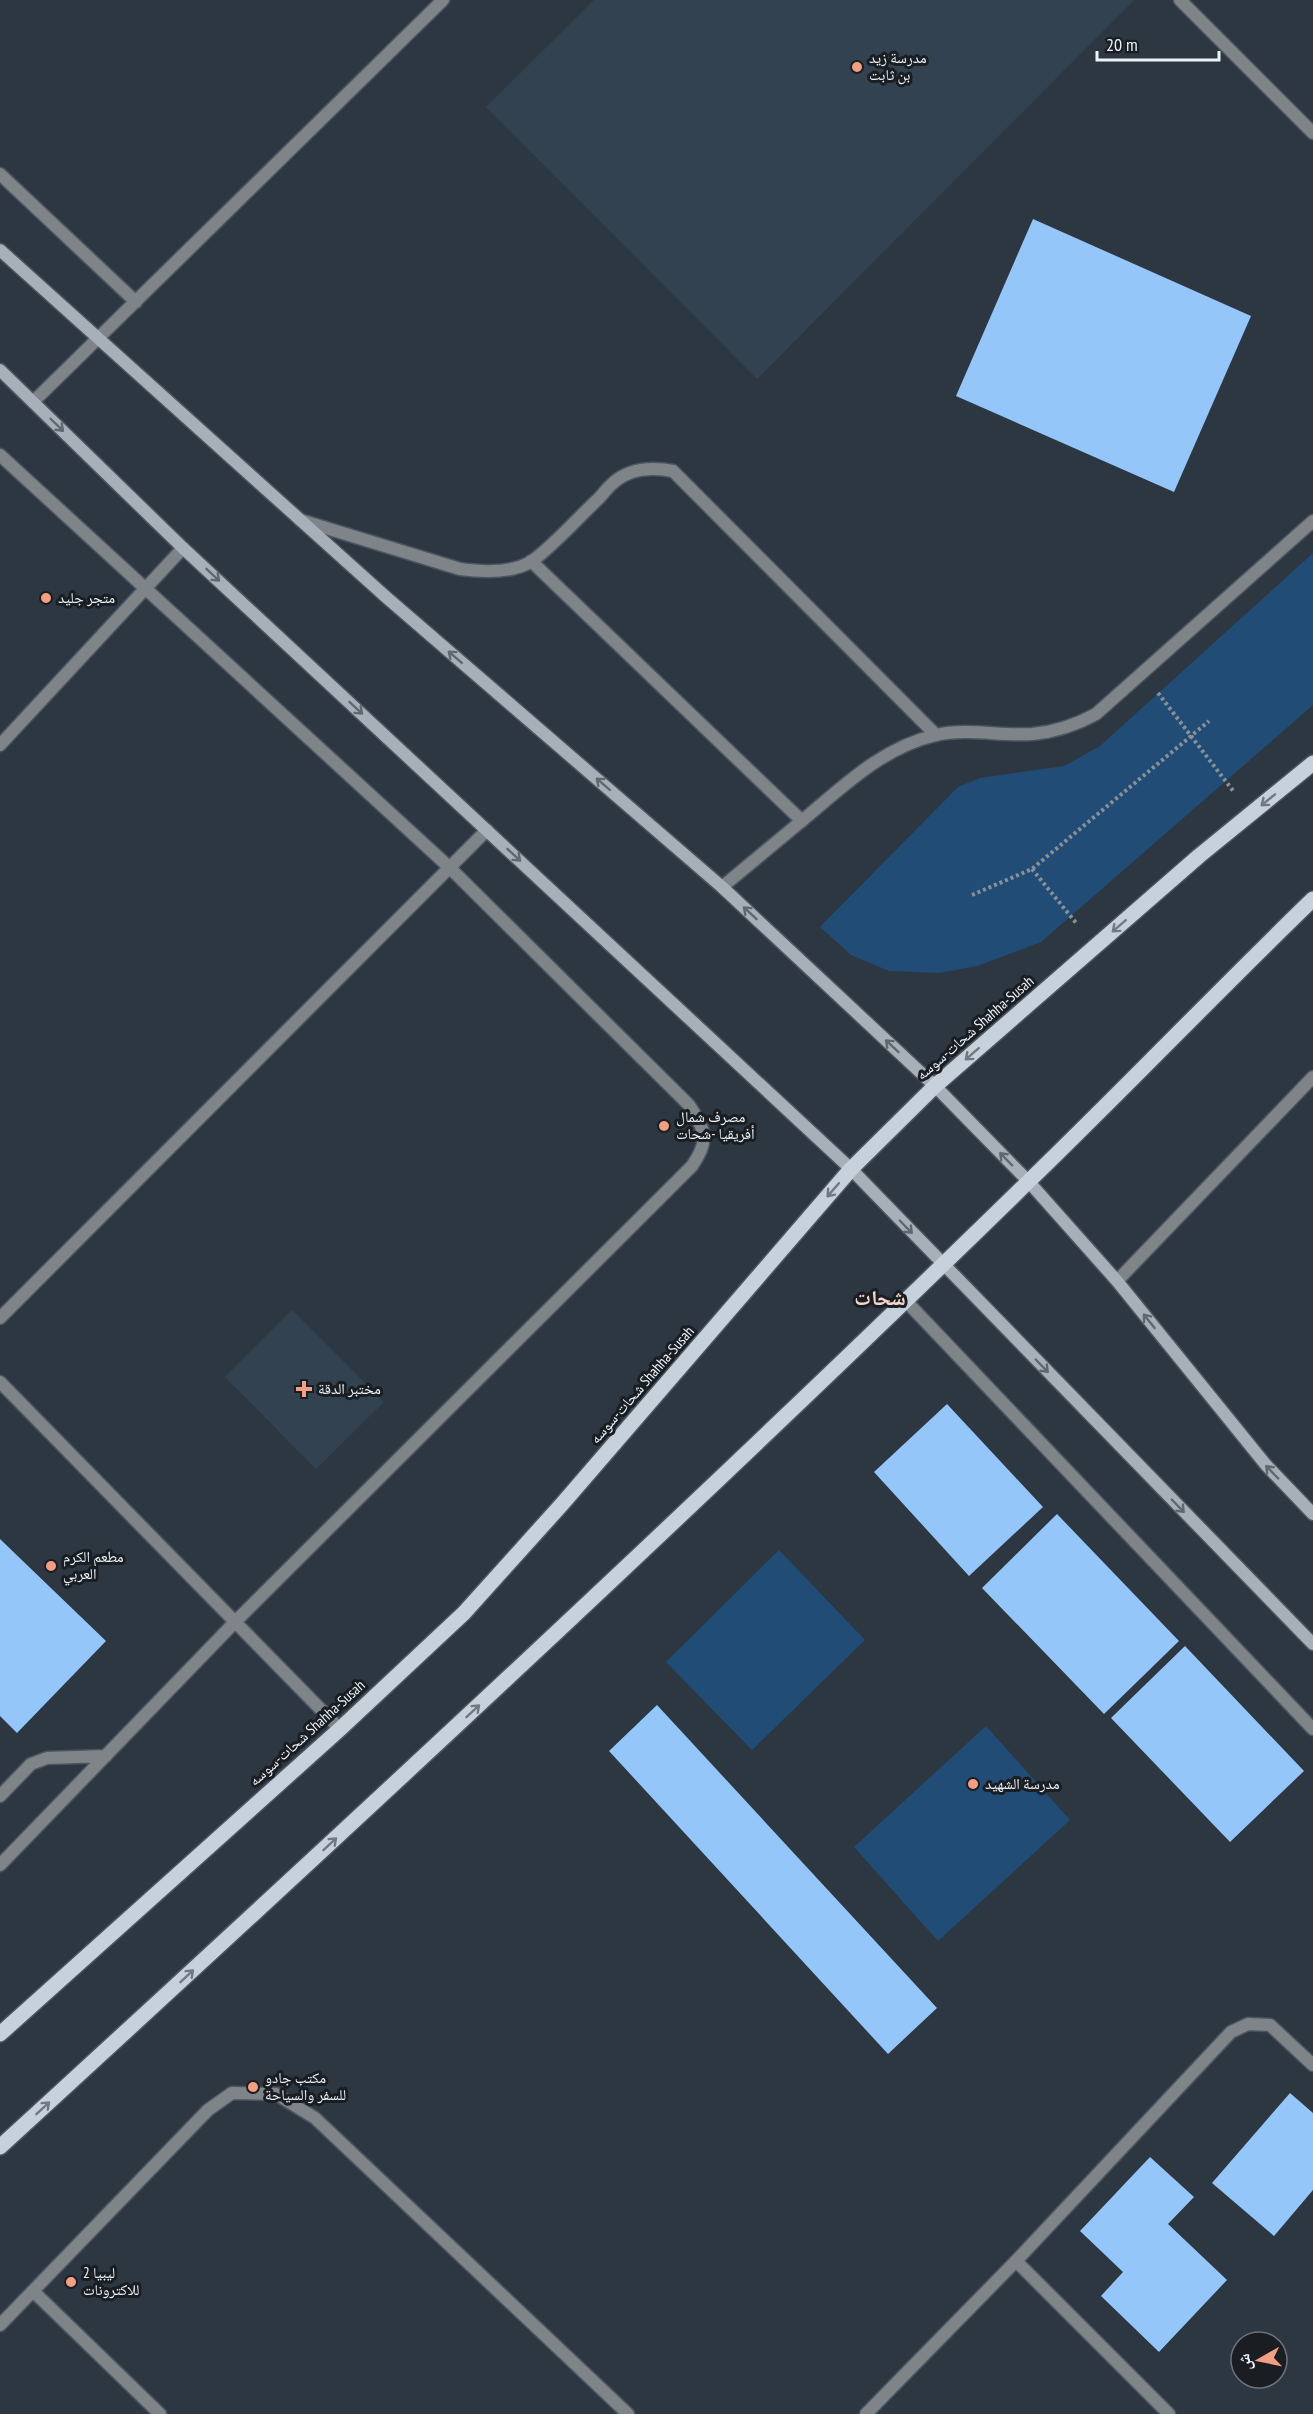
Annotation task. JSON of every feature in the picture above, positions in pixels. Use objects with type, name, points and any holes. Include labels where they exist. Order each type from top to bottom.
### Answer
[{"type":"main road","name":"شحات-سوسه Shahha-Susah","points":[[0,2034],[340,1729],[464,1613],[563,1503],[851,1169],[935,1086],[1313,763]]},
{"type":"main road","points":[[0,2147],[397,1783],[1029,1182],[1313,899]]},
{"type":"street","points":[[33,402],[443,0]]},
{"type":"street","points":[[1180,0],[1313,134]]},
{"type":"street","points":[[0,174],[135,302]]},
{"type":"street","points":[[0,250],[299,519],[722,887],[935,1086],[1029,1182],[1117,1281],[1266,1465],[1313,1514]]},
{"type":"street","points":[[0,370],[183,548],[851,1169],[1313,1644]]},
{"type":"street","points":[[0,455],[449,867],[689,1105],[701,1123],[705,1138],[701,1153],[692,1166],[236,1621],[0,1865]]},
{"type":"street","points":[[299,519],[460,569],[499,571],[531,561],[600,498],[612,483],[628,473],[658,468],[673,471],[936,735]]},
{"type":"street","points":[[722,887],[871,763],[902,746],[936,735],[972,731],[1030,734],[1053,731],[1075,725],[1096,714],[1313,521]]},
{"type":"street","points":[[0,745],[183,548]]},
{"type":"street","points":[[531,561],[802,821]]},
{"type":"street","points":[[0,1318],[487,830]]},
{"type":"street","points":[[1117,1281],[1313,1077]]},
{"type":"street","points":[[905,1300],[1313,1729]]},
{"type":"street","points":[[0,1382],[340,1729]]},
{"type":"street","points":[[0,1796],[31,1764],[47,1758],[106,1756]]},
{"type":"street","points":[[866,2414],[1016,2261],[1231,2032],[1248,2024],[1270,2025],[1313,2065]]},
{"type":"street","points":[[0,2325],[208,2110],[232,2093],[276,2094],[315,2118],[628,2414]]},
{"type":"street","points":[[1016,2261],[1169,2414]]},
{"type":"street","points":[[33,2291],[160,2414]]},
{"type":"path","points":[[1143,674],[1251,814]]},
{"type":"path","points":[[972,895],[1032,869],[1209,722]]},
{"type":"path","points":[[1032,869],[1095,947]]},
{"type":"shaded area","points":[[594,0],[1134,0],[757,379],[486,107]]},
{"type":"shaded area","points":[[1313,553],[1313,705],[1041,942],[977,966],[939,973],[889,971],[851,955],[820,927],[958,787],[980,778],[1064,766],[1100,746]]},
{"type":"shaded area","name":"مختبر الدقة","points":[[292,1310],[384,1402],[316,1469],[225,1377]]},
{"type":"shaded area","points":[[779,1550],[865,1640],[752,1750],[666,1662]]},
{"type":"shaded area","points":[[986,1726],[1070,1820],[938,1941],[854,1847]]},
{"type":"building","points":[[1033,219],[1251,316],[1174,492],[956,396]]},
{"type":"building","points":[[947,1404],[1043,1507],[969,1576],[874,1472]]},
{"type":"building","points":[[1057,1514],[1179,1641],[1104,1714],[982,1588]]},
{"type":"building","points":[[0,1539],[106,1641],[17,1733],[0,1716]]},
{"type":"building","points":[[1185,1646],[1304,1771],[1230,1842],[1111,1718]]},
{"type":"building","points":[[657,1705],[937,2008],[888,2054],[609,1751]]},
{"type":"building","points":[[1290,2093],[1313,2113],[1313,2190],[1274,2236],[1212,2183]]},
{"type":"building","points":[[1150,2157],[1194,2197],[1168,2224],[1227,2280],[1159,2352],[1101,2296],[1123,2272],[1080,2231]]},
{"type":"place","name":"مدرسة زيد بن ثابت","points":[[857,67]]},
{"type":"place","name":"متجر جليد","points":[[46,598]]},
{"type":"place","name":"مصرف شمال أفريقيا -شحات","points":[[664,1126]]},
{"type":"place","name":"مختبر الدقة","points":[[304,1389]]},
{"type":"place","name":"مطعم الكرم العربي","points":[[51,1566]]},
{"type":"place","name":"مدرسة الشهيد","points":[[973,1784]]},
{"type":"place","name":"مكتب جادو للسفر والسياحة","points":[[253,2087]]},
{"type":"place","name":"ليبيا 2 للاكترونات","points":[[71,2282]]},
{"type":"district","name":"شحات","points":[[880,1298]]}]
